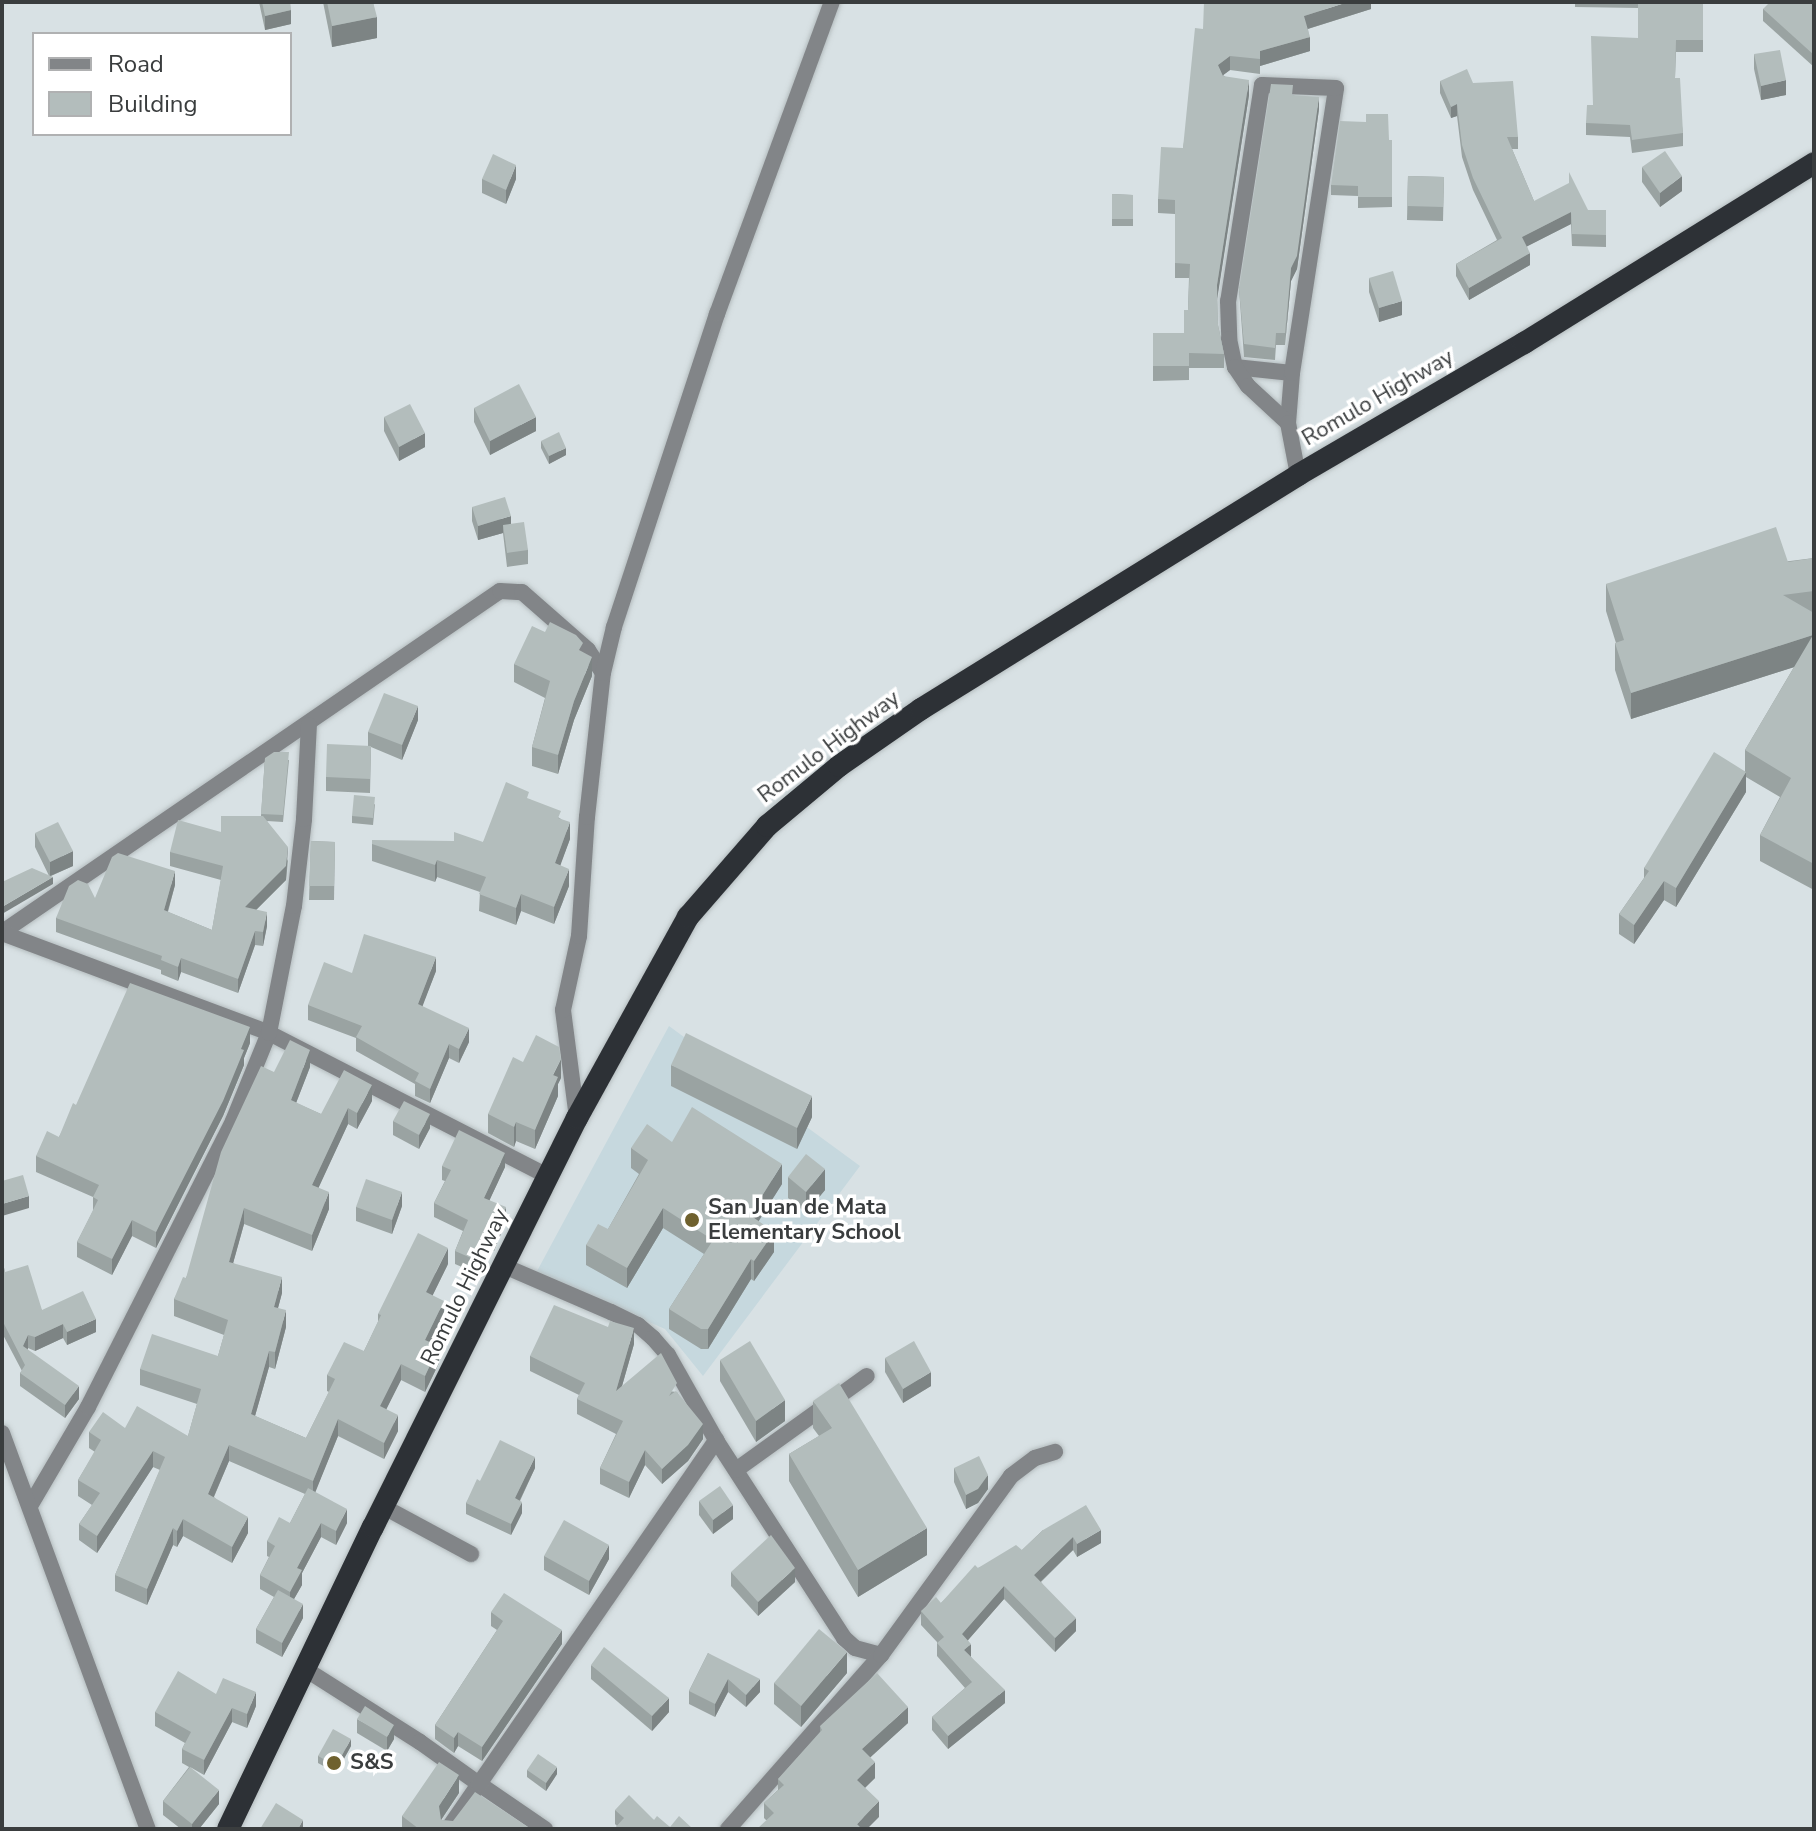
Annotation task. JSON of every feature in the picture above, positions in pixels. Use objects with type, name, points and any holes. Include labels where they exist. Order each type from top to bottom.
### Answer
[{"type":"highway","name":"Romulo Highway","points":[[228,1829],[577,1118],[688,917],[767,826],[839,766],[921,709],[1298,475],[1524,343],[1814,163]]},
{"type":"street","points":[[577,1118],[563,1010],[579,936],[584,840],[603,673],[614,627],[717,314],[832,2]]},
{"type":"street","points":[[1240,83],[1336,88],[1292,373],[1288,423],[1298,475]]},
{"type":"street","points":[[1262,85],[1228,301],[1229,339],[1235,367],[1248,386],[1288,423]]},
{"type":"street","points":[[1235,367],[1292,373]]},
{"type":"street","points":[[3,932],[309,725],[492,596],[509,590],[522,592],[588,650],[603,673]]},
{"type":"street","points":[[30,1506],[88,1407],[233,1121],[269,1033],[294,906],[304,819],[309,725]]},
{"type":"street","points":[[3,932],[269,1033],[549,1177]]},
{"type":"street","points":[[504,1266],[638,1325],[668,1355],[716,1440],[844,1638],[855,1648],[881,1655]]},
{"type":"street","points":[[736,1470],[867,1376]]},
{"type":"street","points":[[2,1433],[148,1829]]},
{"type":"street","points":[[448,1829],[716,1440]]},
{"type":"street","points":[[728,1829],[881,1655],[1011,1476],[1035,1458],[1055,1452]]},
{"type":"street","points":[[384,1507],[471,1554]]},
{"type":"street","points":[[305,1669],[420,1742],[545,1829]]},
{"type":"shaded area","name":"San Juan de Mata Elementary School","points":[[669,1026],[860,1166],[703,1376],[665,1329],[536,1273]]},
{"type":"building","points":[[262,2],[290,2],[291,10],[265,16]]},
{"type":"building","points":[[327,2],[373,2],[377,17],[332,26]]},
{"type":"building","points":[[1204,2],[1348,2],[1304,16],[1310,37],[1260,51],[1260,59],[1230,56],[1218,65],[1223,76],[1249,80],[1217,285],[1218,325],[1224,354],[1189,353],[1189,366],[1153,366],[1153,333],[1184,333],[1184,310],[1188,310],[1190,264],[1175,263],[1175,200],[1158,199],[1161,147],[1183,148],[1195,28],[1203,29]]},
{"type":"building","points":[[1638,2],[1703,2],[1703,40],[1676,40],[1675,78],[1680,78],[1683,133],[1632,140],[1630,125],[1586,123],[1587,105],[1593,105],[1591,36],[1638,38]]},
{"type":"building","points":[[1770,2],[1814,2],[1814,55],[1763,9]]},
{"type":"building","points":[[1780,50],[1786,80],[1761,86],[1754,54]]},
{"type":"building","points":[[1467,69],[1473,83],[1513,81],[1518,137],[1507,137],[1534,201],[1569,183],[1569,172],[1588,210],[1606,210],[1606,235],[1572,234],[1571,212],[1522,237],[1530,253],[1469,288],[1456,264],[1502,238],[1473,178],[1462,145],[1457,104],[1451,107],[1440,81]]},
{"type":"building","points":[[1271,84],[1293,85],[1292,95],[1319,97],[1297,256],[1291,268],[1285,333],[1276,333],[1275,348],[1244,344],[1239,289]]},
{"type":"building","points":[[1366,114],[1388,114],[1389,140],[1392,140],[1392,197],[1358,197],[1358,186],[1331,185],[1340,121],[1366,122]]},
{"type":"building","points":[[1665,151],[1682,176],[1660,193],[1642,167]]},
{"type":"building","points":[[493,154],[516,165],[506,190],[482,179]]},
{"type":"building","points":[[1408,176],[1444,177],[1443,207],[1407,206]]},
{"type":"building","points":[[1112,194],[1133,195],[1133,219],[1112,219]]},
{"type":"building","points":[[1393,271],[1402,301],[1379,308],[1369,278]]},
{"type":"building","points":[[519,384],[536,417],[490,441],[474,408]]},
{"type":"building","points":[[410,404],[425,433],[399,447],[384,417]]},
{"type":"building","points":[[559,432],[566,448],[549,456],[541,441]]},
{"type":"building","points":[[505,497],[511,516],[478,526],[472,507]]},
{"type":"building","points":[[524,522],[528,550],[507,553],[503,525]]},
{"type":"building","points":[[1776,527],[1788,562],[1814,558],[1814,591],[1783,595],[1814,613],[1814,864],[1760,835],[1791,778],[1745,750],[1813,635],[1631,693],[1615,643],[1624,640],[1606,584]]},
{"type":"building","points":[[550,622],[576,635],[583,643],[579,650],[592,657],[574,701],[558,755],[532,747],[550,681],[514,664],[532,626],[545,632]]},
{"type":"building","points":[[384,693],[418,706],[402,745],[368,732]]},
{"type":"building","points":[[327,744],[371,746],[370,779],[326,777]]},
{"type":"building","points":[[274,752],[289,752],[283,815],[261,814],[265,758]]},
{"type":"building","points":[[1714,752],[1746,772],[1676,888],[1664,881],[1634,925],[1619,914],[1649,871],[1644,868]]},
{"type":"building","points":[[506,782],[529,792],[527,798],[561,811],[558,818],[570,822],[555,863],[569,869],[554,907],[521,894],[516,908],[479,894],[486,877],[437,860],[435,865],[372,844],[372,840],[454,841],[454,832],[483,842]]},
{"type":"building","points":[[354,795],[375,797],[373,818],[352,816]]},
{"type":"building","points":[[221,816],[263,816],[288,847],[286,866],[245,907],[267,912],[263,932],[255,931],[238,979],[181,958],[178,967],[161,960],[162,956],[56,918],[69,886],[78,880],[88,884],[95,898],[112,857],[118,853],[175,871],[164,910],[212,930],[223,866],[170,852],[178,820],[221,832]]},
{"type":"building","points":[[58,822],[73,851],[50,862],[35,833]]},
{"type":"building","points":[[311,841],[335,842],[334,886],[309,886]]},
{"type":"building","points":[[32,868],[53,877],[2,907],[2,882]]},
{"type":"building","points":[[364,934],[436,957],[418,1004],[469,1028],[459,1049],[449,1044],[430,1089],[415,1081],[419,1073],[356,1037],[362,1026],[308,1005],[324,962],[352,973]]},
{"type":"building","points":[[130,983],[250,1027],[223,1101],[156,1232],[132,1220],[112,1259],[77,1242],[98,1200],[93,1197],[99,1185],[36,1156],[47,1131],[59,1137]]},
{"type":"building","points":[[686,1033],[812,1096],[797,1128],[671,1065]]},
{"type":"building","points":[[536,1035],[559,1047],[561,1059],[553,1075],[558,1077],[535,1130],[516,1122],[514,1127],[488,1114],[513,1057],[523,1062]]},
{"type":"building","points":[[290,1040],[310,1050],[291,1100],[321,1114],[344,1070],[372,1085],[357,1113],[348,1108],[312,1185],[329,1192],[312,1235],[244,1208],[229,1262],[282,1277],[274,1307],[286,1310],[275,1352],[269,1351],[251,1414],[306,1438],[335,1379],[327,1375],[344,1342],[364,1351],[381,1315],[378,1314],[418,1233],[448,1248],[426,1292],[444,1301],[425,1340],[439,1346],[425,1376],[401,1364],[380,1406],[398,1415],[384,1443],[338,1419],[313,1481],[229,1445],[208,1494],[248,1517],[232,1547],[183,1519],[177,1531],[173,1528],[147,1589],[115,1575],[165,1457],[153,1451],[97,1536],[79,1524],[100,1493],[78,1480],[101,1440],[89,1432],[103,1412],[125,1428],[137,1406],[188,1436],[201,1389],[140,1369],[152,1334],[218,1356],[228,1320],[174,1299],[183,1277],[186,1278],[221,1152],[261,1066],[274,1072]]},
{"type":"building","points":[[404,1101],[430,1114],[419,1135],[393,1121]]},
{"type":"building","points":[[692,1107],[782,1164],[750,1215],[774,1232],[754,1261],[751,1259],[708,1329],[701,1329],[669,1309],[713,1240],[663,1208],[627,1268],[586,1245],[598,1224],[608,1229],[648,1160],[631,1148],[647,1124],[672,1142]]},
{"type":"building","points":[[459,1130],[505,1153],[484,1198],[506,1207],[494,1238],[488,1235],[478,1261],[455,1251],[468,1220],[434,1203],[451,1170],[442,1166]]},
{"type":"building","points":[[806,1154],[825,1169],[806,1192],[788,1177]]},
{"type":"building","points":[[23,1175],[29,1196],[2,1204],[2,1181]]},
{"type":"building","points":[[366,1179],[402,1192],[392,1220],[356,1207]]},
{"type":"building","points":[[2,1259],[5,1272],[28,1265],[42,1310],[83,1291],[96,1319],[67,1332],[63,1324],[35,1337],[28,1335],[23,1346],[79,1386],[65,1405],[20,1373],[25,1365],[2,1320]]},
{"type":"building","points":[[554,1305],[608,1327],[610,1321],[634,1328],[616,1391],[661,1353],[677,1383],[669,1396],[676,1391],[703,1424],[688,1445],[662,1469],[645,1450],[629,1482],[600,1468],[623,1421],[577,1399],[585,1383],[530,1356]]},
{"type":"building","points":[[750,1341],[785,1400],[756,1421],[720,1360]]},
{"type":"building","points":[[914,1341],[931,1372],[903,1389],[885,1358]]},
{"type":"building","points":[[839,1383],[927,1528],[858,1570],[789,1454],[832,1428],[813,1401]]},
{"type":"building","points":[[500,1440],[535,1457],[515,1498],[522,1502],[511,1524],[466,1503]]},
{"type":"building","points":[[979,1456],[988,1475],[978,1489],[966,1495],[954,1468]]},
{"type":"building","points":[[720,1486],[733,1505],[713,1520],[699,1501]]},
{"type":"building","points":[[308,1488],[347,1509],[336,1531],[321,1523],[297,1568],[302,1570],[290,1592],[260,1575],[275,1546],[267,1541],[279,1517],[290,1523]]},
{"type":"building","points":[[1086,1505],[1101,1530],[1077,1544],[1073,1537],[1034,1575],[1076,1618],[1055,1638],[1004,1586],[962,1634],[971,1644],[964,1650],[1005,1690],[948,1736],[932,1717],[972,1682],[937,1643],[944,1637],[921,1611],[936,1597],[941,1603],[975,1565],[978,1568],[1016,1545],[1022,1550],[1043,1530]]},
{"type":"building","points":[[564,1520],[609,1545],[589,1581],[544,1556]]},
{"type":"building","points":[[771,1535],[795,1568],[758,1602],[731,1572]]},
{"type":"building","points":[[278,1590],[303,1604],[282,1643],[256,1629]]},
{"type":"building","points":[[504,1593],[562,1630],[482,1747],[458,1732],[454,1738],[435,1725],[503,1621],[491,1612]]},
{"type":"building","points":[[819,1629],[847,1652],[801,1706],[774,1683]]},
{"type":"building","points":[[604,1647],[669,1698],[652,1716],[591,1665]]},
{"type":"building","points":[[708,1653],[760,1679],[746,1695],[728,1679],[715,1704],[689,1691]]},
{"type":"building","points":[[178,1671],[216,1694],[223,1678],[256,1692],[247,1714],[232,1708],[204,1760],[182,1749],[191,1732],[155,1712]]},
{"type":"building","points":[[877,1673],[908,1707],[862,1749],[875,1762],[857,1780],[879,1801],[857,1824],[862,1829],[757,1829],[774,1813],[764,1803],[784,1785],[778,1779],[822,1730],[820,1726]]},
{"type":"building","points":[[365,1706],[394,1725],[387,1737],[357,1719]]},
{"type":"building","points":[[333,1729],[351,1739],[336,1766],[318,1756]]},
{"type":"building","points":[[538,1754],[557,1767],[546,1783],[527,1770]]},
{"type":"building","points":[[439,1762],[459,1775],[439,1806],[441,1820],[453,1821],[475,1792],[531,1829],[419,1829],[402,1816]]},
{"type":"building","points":[[190,1767],[219,1790],[192,1824],[163,1801]]},
{"type":"building","points":[[629,1795],[654,1820],[657,1816],[670,1827],[679,1816],[693,1829],[614,1829],[624,1818],[615,1810]]},
{"type":"building","points":[[276,1803],[303,1820],[298,1829],[260,1829]]},
{"type":"place","name":"San Juan de Mata Elementary School","points":[[692,1220]]},
{"type":"place","name":"S&S","points":[[334,1763]]}]
